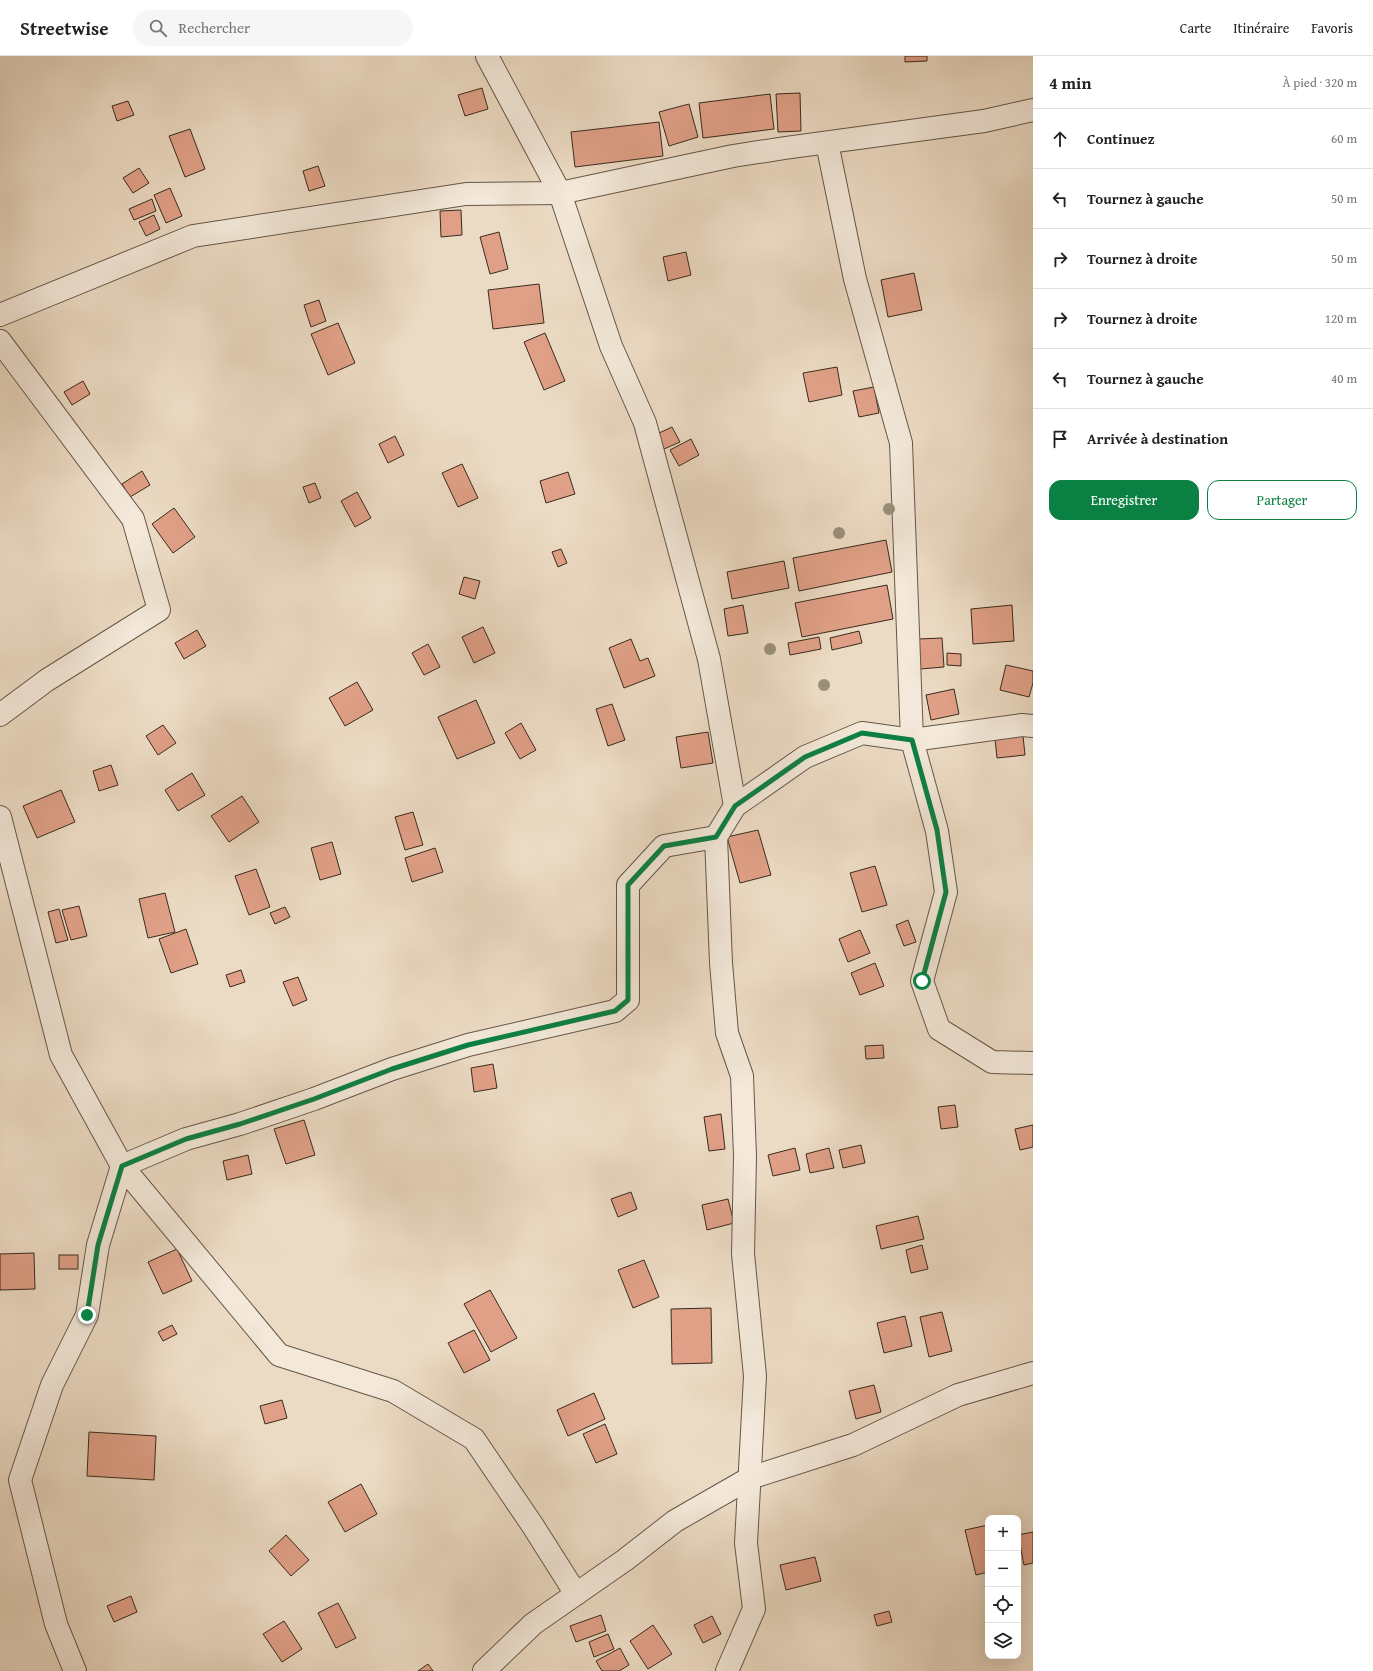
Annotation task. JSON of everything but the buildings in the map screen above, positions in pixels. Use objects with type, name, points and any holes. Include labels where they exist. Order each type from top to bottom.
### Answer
[{"type":"street","points":[[487,56],[560,193],[611,346],[647,430],[709,659],[735,806]]},
{"type":"street","points":[[0,315],[193,236],[466,194],[560,193],[733,156],[984,122],[1033,110]]},
{"type":"street","points":[[827,143],[855,280],[901,443],[912,740],[937,830],[946,892],[922,981],[939,1029],[992,1062],[1033,1063]]},
{"type":"street","points":[[0,341],[133,519],[159,610],[47,680],[0,715]]},
{"type":"street","points":[[727,1671],[754,1609],[746,1543],[755,1376],[743,1254],[745,1156],[742,1076],[727,1032],[721,963],[716,837],[735,806],[805,757],[862,733],[912,740],[1022,725],[1033,726]]},
{"type":"street","points":[[0,817],[61,1055],[122,1166],[278,1355],[393,1391],[474,1439],[533,1526],[576,1594]]},
{"type":"street","points":[[122,1166],[186,1139],[240,1124],[314,1099],[392,1069],[468,1045],[615,1011],[628,1000],[628,885],[664,846],[716,837]]},
{"type":"street","points":[[75,1671],[56,1624],[20,1480],[52,1385],[87,1315],[98,1245],[122,1166]]},
{"type":"street","points":[[484,1671],[534,1624],[625,1560],[675,1521],[750,1478],[853,1445],[958,1395],[1033,1373]]},
{"type":"route","points":[[87,1315],[98,1245],[122,1166],[186,1139],[240,1124],[314,1099],[392,1069],[468,1045],[615,1011],[628,1000],[628,885],[664,846],[716,837],[735,806],[805,757],[862,733],[912,740],[937,830],[946,892],[922,981]]}]
